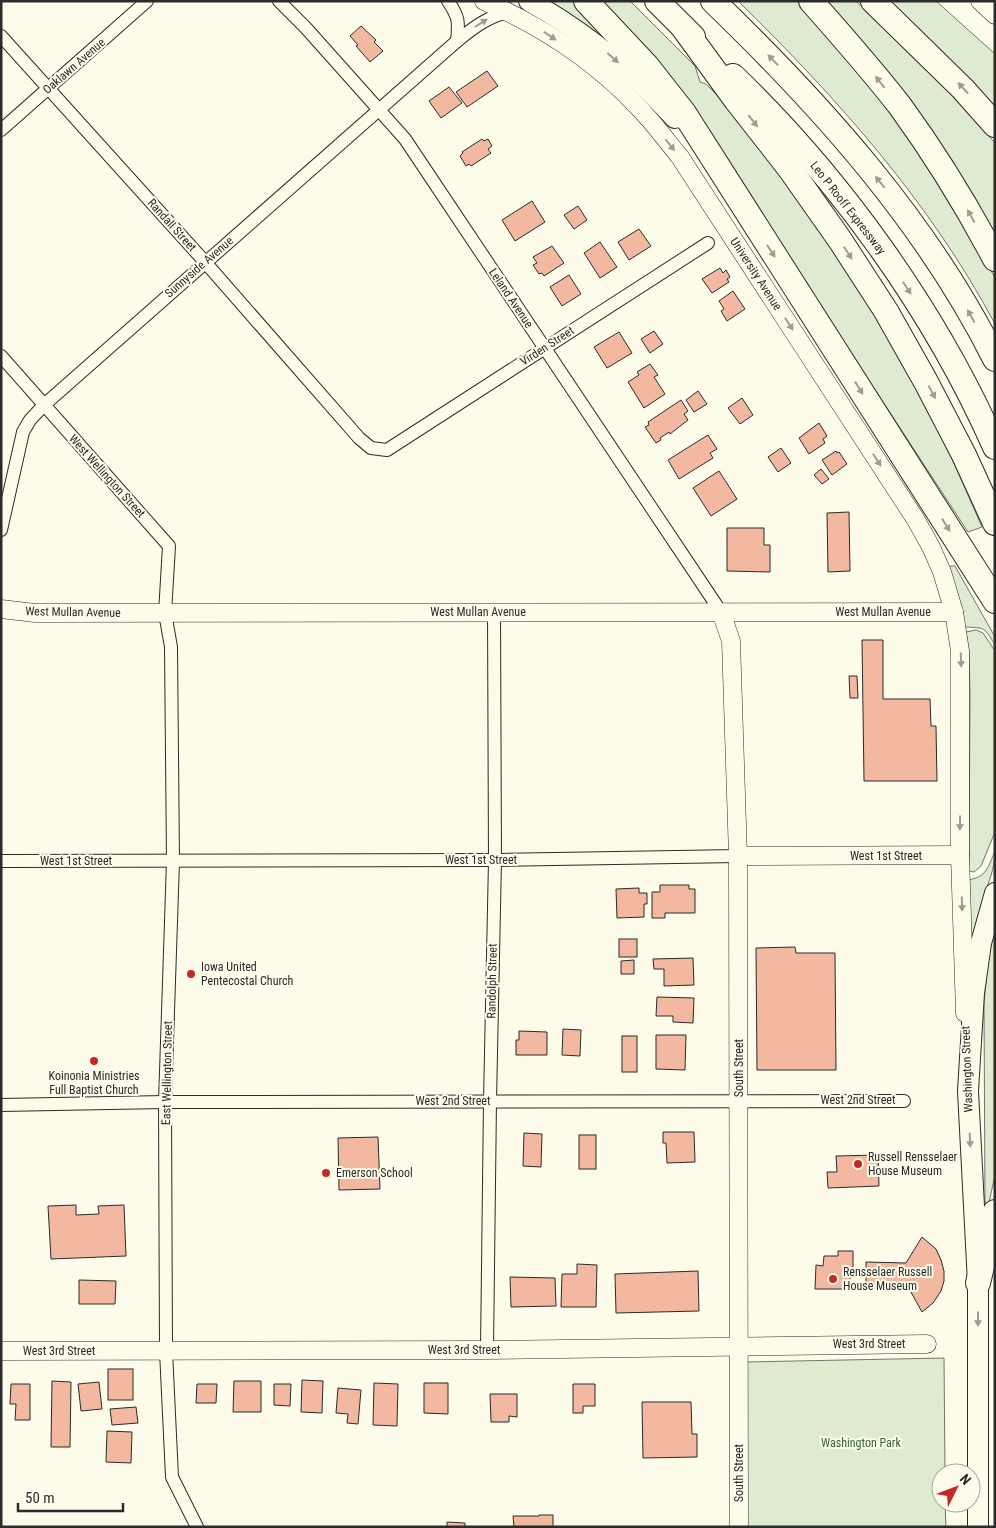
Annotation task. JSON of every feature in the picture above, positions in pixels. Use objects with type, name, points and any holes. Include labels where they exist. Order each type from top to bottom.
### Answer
[{"type":"highway","points":[[586,1],[647,66],[684,113],[995,601]]},
{"type":"highway","name":"Leo P Rooff Expressway","points":[[657,1],[783,126],[857,217],[924,313],[957,372],[995,448]]},
{"type":"highway","points":[[713,1],[770,56],[803,92],[887,191],[958,292],[995,359]]},
{"type":"highway","points":[[811,1],[861,58],[900,108],[968,209],[995,259]]},
{"type":"highway","points":[[873,1],[963,88],[995,125]]},
{"type":"highway","points":[[682,26],[807,193],[886,311],[964,455],[995,523]]},
{"type":"highway","points":[[978,1283],[995,1212]]},
{"type":"main road","points":[[529,1],[574,28],[602,48],[654,95],[676,119],[745,210]]},
{"type":"main road","points":[[968,1091],[974,993],[981,943],[995,893]]},
{"type":"main road","name":"Washington Street","points":[[968,1091],[978,1283],[978,1527]]},
{"type":"street","name":"Oaklawn Avenue","points":[[1,130],[147,1]]},
{"type":"street","name":"Leland Avenue","points":[[279,1],[306,28],[405,139],[721,612]]},
{"type":"street","points":[[448,1],[459,21],[457,41]]},
{"type":"street","name":"University Avenue","points":[[484,1],[538,28],[592,65],[638,107],[680,157],[916,520],[935,555],[954,612]]},
{"type":"street","points":[[980,1],[995,15]]},
{"type":"street","name":"Sunnyside Avenue","points":[[1,530],[6,483],[23,432],[30,420],[44,405],[457,41],[481,22],[508,12]]},
{"type":"street","name":"Randall Street","points":[[1,36],[359,438],[371,448],[387,450]]},
{"type":"street","name":"Virden Street","points":[[387,450],[708,244]]},
{"type":"street","name":"West Wellington Street","points":[[1,356],[170,546],[166,613]]},
{"type":"street","name":"West Mullan Avenue","points":[[1,609],[35,613],[954,612]]},
{"type":"street","name":"Randolph Street","points":[[487,1350],[495,860],[494,612]]},
{"type":"street","name":"South Street","points":[[721,612],[731,641],[738,856],[739,1527]]},
{"type":"street","name":"Washington Street","points":[[954,612],[960,650],[960,855],[968,1091]]},
{"type":"street","name":"East Wellington Street","points":[[166,613],[171,647],[172,861],[165,1102],[166,1351],[172,1477],[197,1527]]},
{"type":"street","name":"West 1st Street","points":[[1,861],[495,860],[960,855]]},
{"type":"street","name":"West 2nd Street","points":[[1,1105],[165,1102],[904,1100]]},
{"type":"street","name":"West 3rd Street","points":[[1,1351],[487,1350],[739,1345],[927,1344]]},
{"type":"green space","points":[[547,1],[576,1],[630,58]]},
{"type":"green space","points":[[597,1],[630,1],[695,66],[700,82],[706,84],[727,105],[794,190],[889,336],[946,445],[982,527],[968,532],[709,136]]},
{"type":"green space","points":[[738,1],[801,1],[914,142],[995,278],[995,324],[941,236],[879,153],[811,75]]},
{"type":"green space","points":[[825,1],[856,1],[927,68],[995,143],[995,240]]},
{"type":"green space","points":[[883,1],[936,1],[995,54],[995,115]]},
{"type":"green space","points":[[950,566],[955,566],[995,637],[995,645],[989,635],[981,628],[965,627]]},
{"type":"green space","points":[[976,630],[983,633],[995,651],[995,832],[981,866],[974,872],[969,871],[970,692],[969,653],[966,632]]},
{"type":"green space","points":[[995,851],[993,870],[981,907],[971,957],[968,880],[983,874]]},
{"type":"green space","points":[[995,924],[995,1175],[988,1207],[985,1207],[984,1002],[988,961]]},
{"type":"green space","name":"Washington Park","points":[[944,1358],[945,1463],[931,1463],[931,1513],[945,1513],[946,1527],[747,1527],[746,1362]]},
{"type":"building","points":[[361,26],[376,40],[374,42],[383,51],[370,62],[350,36]]},
{"type":"building","points":[[487,71],[498,86],[467,107],[456,92]]},
{"type":"building","points":[[449,87],[462,103],[441,118],[429,101]]},
{"type":"building","points":[[482,139],[484,141],[488,139],[492,146],[488,149],[491,153],[471,166],[469,164],[466,166],[460,156],[462,152]]},
{"type":"building","points":[[532,201],[545,222],[515,241],[502,220]]},
{"type":"building","points":[[578,206],[587,220],[574,229],[564,215]]},
{"type":"building","points":[[639,229],[651,246],[629,260],[618,242]]},
{"type":"building","points":[[600,242],[617,267],[600,278],[584,253]]},
{"type":"building","points":[[552,246],[564,263],[544,276],[542,273],[539,274],[533,265],[537,263],[533,257]]},
{"type":"building","points":[[720,268],[723,273],[726,270],[730,277],[727,279],[729,282],[712,293],[702,279]]},
{"type":"building","points":[[569,275],[581,294],[562,306],[550,287]]},
{"type":"building","points":[[733,291],[745,309],[727,321],[721,311],[724,309],[719,301]]},
{"type":"building","points":[[654,331],[663,344],[650,353],[641,339]]},
{"type":"building","points":[[619,332],[632,353],[607,368],[594,347]]},
{"type":"building","points":[[650,364],[658,375],[654,377],[665,394],[644,408],[628,382],[639,375],[637,372]]},
{"type":"building","points":[[698,391],[707,404],[694,412],[686,400]]},
{"type":"building","points":[[742,398],[753,415],[740,424],[728,408]]},
{"type":"building","points":[[681,400],[688,411],[684,414],[688,420],[670,434],[669,432],[660,438],[661,440],[656,443],[645,427],[649,425],[648,422]]},
{"type":"building","points":[[819,423],[827,436],[823,439],[825,443],[809,454],[799,438]]},
{"type":"building","points":[[708,435],[717,449],[710,453],[713,458],[679,479],[668,460]]},
{"type":"building","points":[[781,448],[791,463],[778,472],[768,457]]},
{"type":"building","points":[[836,451],[837,453],[839,452],[847,464],[832,475],[822,460]]},
{"type":"building","points":[[821,469],[829,479],[822,484],[814,475]]},
{"type":"building","points":[[719,471],[737,499],[711,516],[693,488]]},
{"type":"building","points":[[849,512],[850,571],[828,572],[827,513]]},
{"type":"building","points":[[727,528],[764,528],[764,545],[770,545],[770,572],[727,571]]},
{"type":"building","points":[[862,640],[883,640],[883,699],[930,699],[931,726],[936,726],[937,781],[864,781]]},
{"type":"building","points":[[849,676],[857,676],[858,698],[850,698]]},
{"type":"building","points":[[660,885],[689,885],[689,889],[695,889],[695,913],[665,913],[665,918],[652,918],[652,892],[660,892]]},
{"type":"building","points":[[639,888],[639,893],[647,893],[647,904],[644,904],[644,917],[617,918],[616,889]]},
{"type":"building","points":[[619,939],[637,939],[637,957],[619,957]]},
{"type":"building","points":[[795,947],[796,953],[835,953],[836,1070],[757,1070],[756,948]]},
{"type":"building","points":[[693,958],[694,985],[664,986],[664,969],[654,969],[653,959]]},
{"type":"building","points":[[634,960],[634,974],[621,974],[621,961]]},
{"type":"building","points":[[657,997],[694,998],[693,1023],[673,1022],[673,1016],[656,1016]]},
{"type":"building","points":[[563,1029],[581,1030],[580,1056],[562,1055]]},
{"type":"building","points":[[519,1031],[547,1032],[547,1055],[516,1055],[516,1040],[519,1040]]},
{"type":"building","points":[[656,1035],[686,1035],[685,1070],[656,1069]]},
{"type":"building","points":[[622,1036],[637,1036],[637,1072],[622,1072]]},
{"type":"building","points":[[663,1132],[694,1132],[695,1162],[667,1163],[666,1143],[663,1143]]},
{"type":"building","points":[[524,1133],[542,1134],[541,1167],[523,1166]]},
{"type":"building","points":[[579,1135],[596,1135],[596,1169],[579,1169]]},
{"type":"building","points":[[378,1137],[380,1189],[339,1190],[338,1138]]},
{"type":"building","name":"Russell Rensselaer House Museum","points":[[878,1155],[879,1186],[828,1188],[827,1172],[837,1172],[836,1156]]},
{"type":"building","points":[[76,1205],[76,1215],[99,1214],[98,1206],[124,1205],[126,1256],[51,1259],[48,1206]]},
{"type":"building","points":[[922,1237],[936,1249],[944,1271],[941,1291],[933,1303],[922,1312],[907,1285],[866,1289],[866,1262],[906,1263]]},
{"type":"building","name":"Rensselaer Russell House Museum","points":[[838,1251],[853,1251],[850,1289],[815,1289],[816,1265],[823,1266],[824,1256],[838,1256]]},
{"type":"building","points":[[577,1264],[597,1265],[596,1307],[561,1307],[562,1274],[577,1274]]},
{"type":"building","points":[[698,1271],[699,1311],[616,1313],[615,1274]]},
{"type":"building","points":[[510,1277],[555,1278],[556,1306],[511,1307]]},
{"type":"building","points":[[79,1280],[116,1281],[115,1304],[79,1304]]},
{"type":"building","points":[[108,1369],[133,1369],[133,1400],[108,1400]]},
{"type":"building","points":[[302,1380],[323,1381],[322,1413],[301,1412]]},
{"type":"building","points":[[52,1381],[71,1382],[70,1447],[51,1447]]},
{"type":"building","points":[[234,1381],[261,1381],[261,1412],[233,1412]]},
{"type":"building","points":[[99,1382],[102,1409],[81,1411],[78,1384]]},
{"type":"building","points":[[374,1383],[398,1384],[397,1426],[373,1425]]},
{"type":"building","points":[[424,1383],[448,1383],[448,1414],[424,1413]]},
{"type":"building","points":[[11,1384],[30,1384],[30,1420],[15,1420],[16,1404],[10,1404]]},
{"type":"building","points":[[197,1384],[217,1384],[216,1403],[196,1403]]},
{"type":"building","points":[[274,1384],[291,1384],[290,1406],[274,1405]]},
{"type":"building","points":[[573,1384],[595,1384],[595,1406],[583,1406],[583,1413],[573,1413]]},
{"type":"building","points":[[338,1388],[361,1390],[358,1424],[347,1423],[348,1414],[336,1413]]},
{"type":"building","points":[[490,1394],[517,1394],[517,1417],[509,1416],[509,1422],[491,1422]]},
{"type":"building","points":[[642,1402],[691,1402],[692,1434],[697,1434],[697,1457],[643,1458]]},
{"type":"building","points":[[136,1407],[138,1423],[112,1425],[110,1409]]},
{"type":"building","points":[[107,1431],[132,1432],[131,1463],[106,1462]]},
{"type":"building","points":[[553,1515],[553,1527],[514,1527],[513,1516]]},
{"type":"building","points":[[447,1522],[465,1523],[465,1527],[447,1527]]},
{"type":"place","name":"Iowa United Pentecostal Church","points":[[191,974]]},
{"type":"place","name":"Koinonia Ministries Full Baptist Church","points":[[94,1061]]},
{"type":"place","name":"Russell Rensselaer House Museum","points":[[858,1164]]},
{"type":"place","name":"Emerson School","points":[[326,1173]]},
{"type":"place","name":"Rensselaer Russell House Museum","points":[[833,1279]]}]
